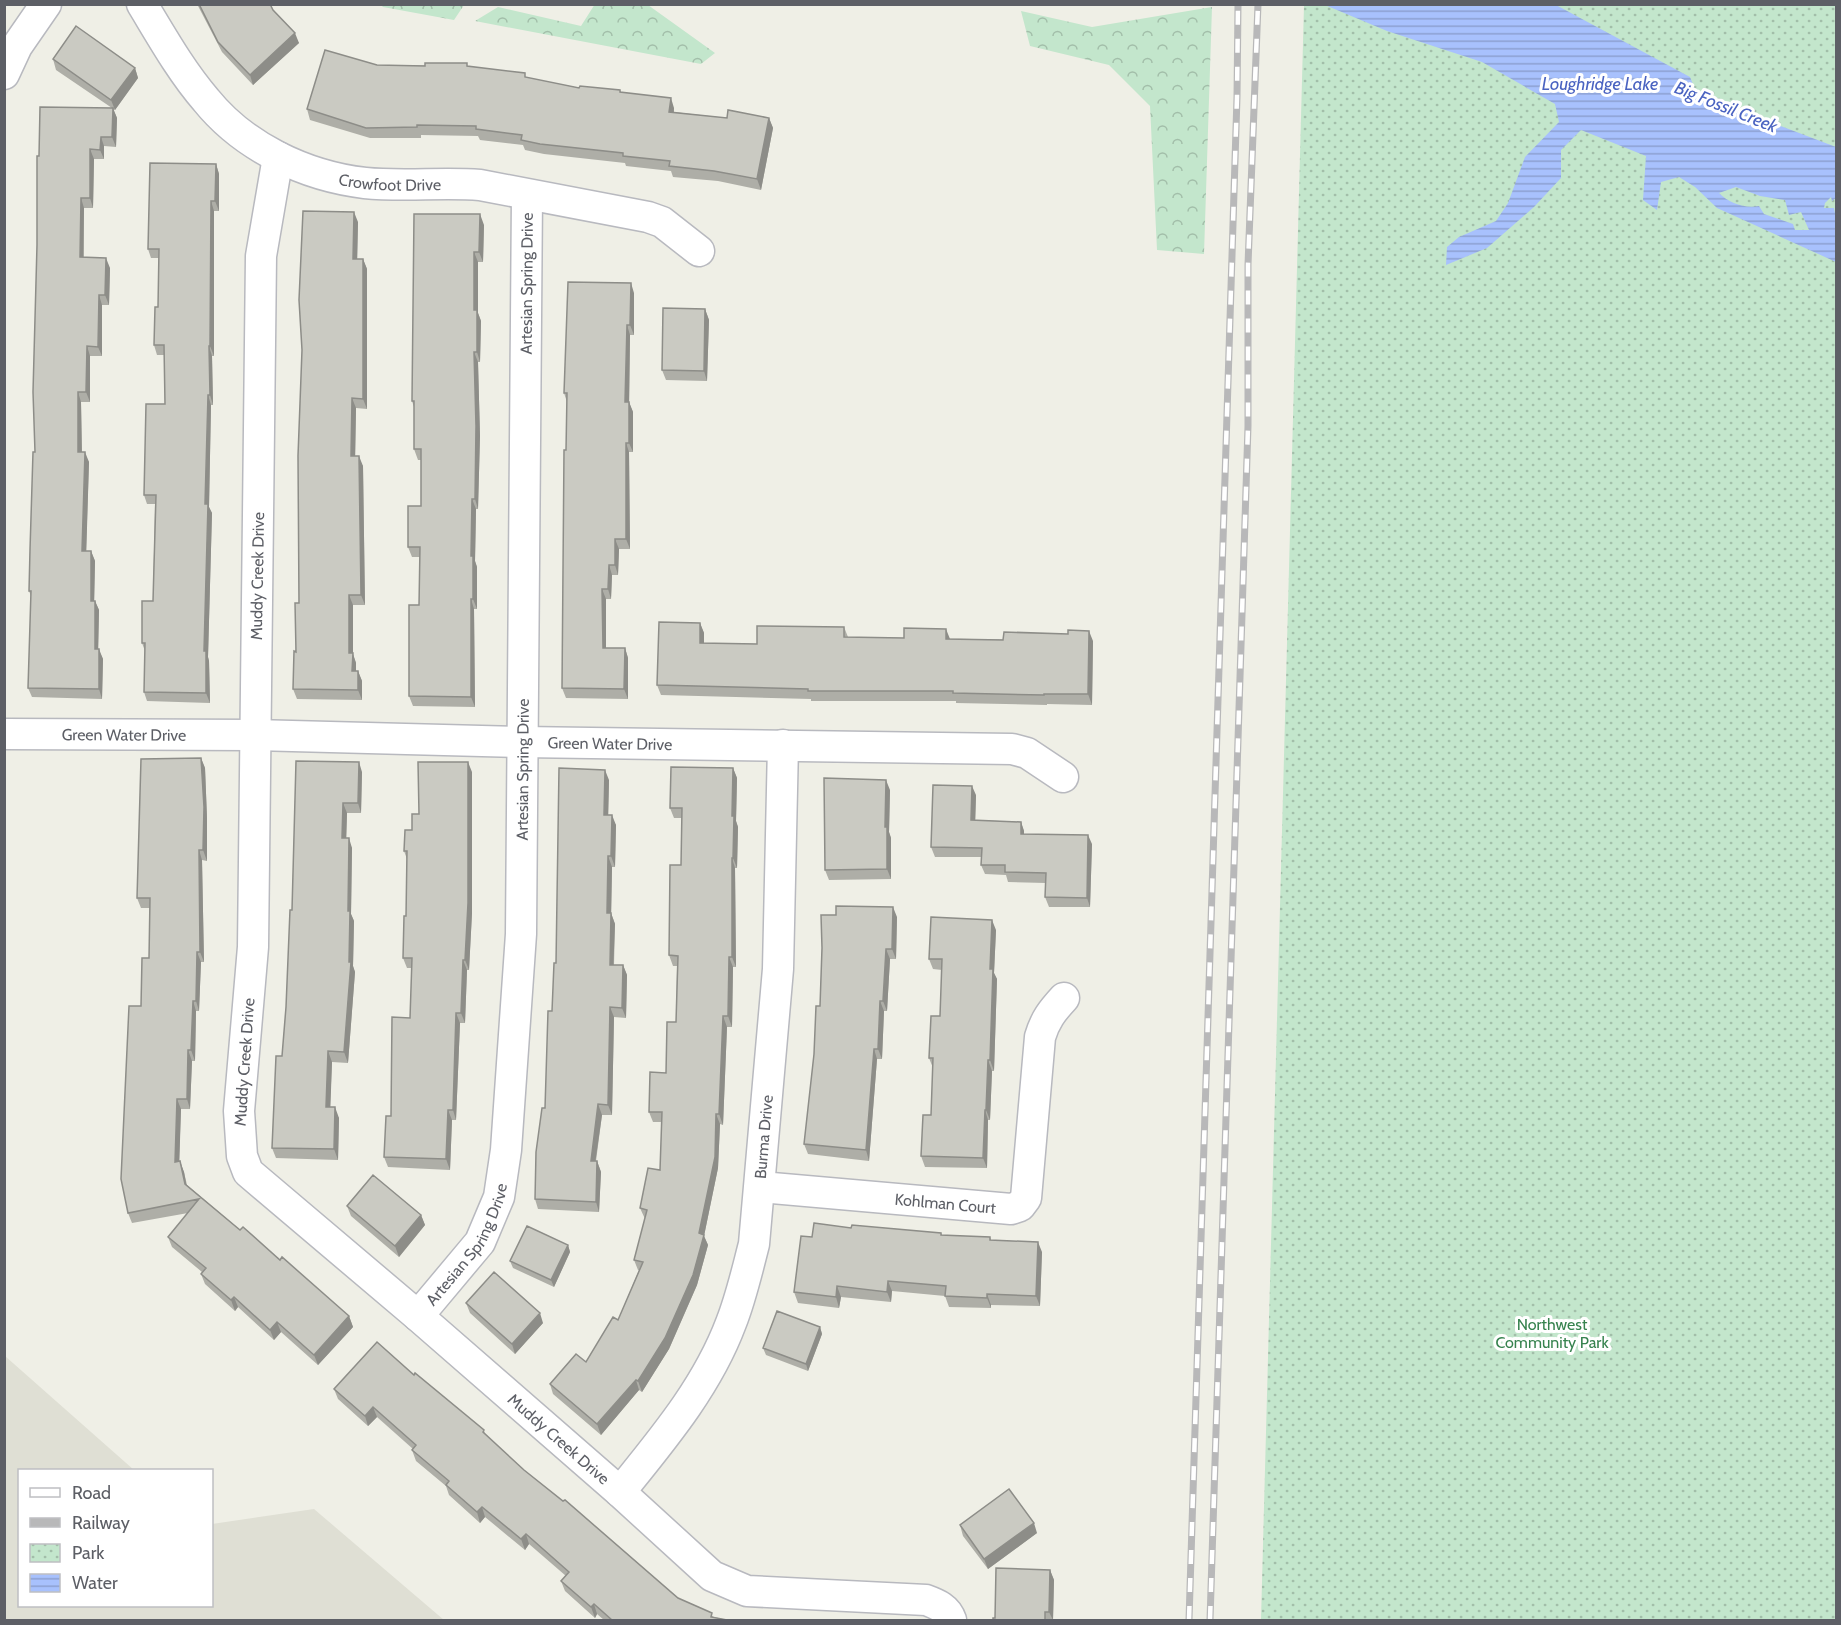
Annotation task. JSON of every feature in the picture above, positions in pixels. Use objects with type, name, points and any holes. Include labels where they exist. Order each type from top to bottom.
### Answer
[{"type":"street","points":[[4,74],[16,46],[46,4]]},
{"type":"street","name":"Crowfoot Drive","points":[[142,4],[188,78],[207,102],[228,122],[278,158],[309,171],[356,181],[391,184],[462,184],[648,217],[662,222],[699,251]]},
{"type":"street","name":"Muddy Creek Drive","points":[[278,158],[261,256],[253,947],[239,1111],[242,1156],[248,1172],[418,1316],[620,1492],[712,1576],[747,1591],[926,1600],[938,1605],[949,1614],[951,1620]]},
{"type":"street","name":"Artesian Spring Drive","points":[[418,1316],[480,1242],[499,1197],[504,1176],[519,973],[527,195]]},
{"type":"street","name":"Green Water Drive","points":[[4,734],[254,735],[522,742],[1012,749],[1028,753],[1063,777]]},
{"type":"street","name":"Burma Drive","points":[[620,1492],[658,1446],[693,1397],[731,1325],[744,1286],[754,1244],[780,940],[783,745]]},
{"type":"street","name":"Kohlman Court","points":[[760,1186],[1011,1209],[1020,1206],[1026,1198],[1040,1037],[1050,1013],[1064,998]]},
{"type":"shaded area","points":[[5,1356],[133,1469],[18,1469],[18,1607],[213,1607],[213,1524],[314,1509],[444,1620],[5,1620]]},
{"type":"green space","points":[[595,4],[648,5],[715,53],[701,64],[475,21],[498,7],[581,26]]},
{"type":"green space","points":[[381,5],[464,5],[454,20]]},
{"type":"green space","name":"Northwest Community Park","points":[[1304,5],[1836,5],[1836,1620],[1261,1620]]},
{"type":"green space","points":[[1212,7],[1204,254],[1157,250],[1150,106],[1109,65],[1030,46],[1021,11],[1092,27]]},
{"type":"water","name":"Loughridge Lake","points":[[1325,5],[1556,5],[1690,77],[1697,94],[1836,147],[1836,198],[1832,201],[1831,197],[1825,203],[1824,208],[1834,208],[1836,262],[1717,208],[1695,187],[1679,177],[1661,182],[1657,210],[1643,200],[1646,156],[1581,130],[1561,150],[1561,178],[1534,207],[1487,248],[1446,265],[1447,247],[1459,237],[1496,221],[1508,203],[1525,157],[1559,122],[1555,104],[1482,62],[1387,31]],"holes":[[[1736,187],[1760,196],[1785,200],[1789,215],[1801,212],[1809,230],[1795,230],[1793,224],[1764,214],[1759,206],[1748,207],[1738,204],[1719,193]]]},
{"type":"building","points":[[199,4],[270,4],[295,33],[250,75],[218,42]]},
{"type":"building","points":[[76,26],[135,68],[111,100],[53,59]]},
{"type":"building","points":[[325,50],[377,65],[425,66],[425,63],[467,63],[467,66],[525,73],[525,77],[579,88],[580,86],[620,90],[620,92],[671,98],[669,112],[727,118],[728,110],[769,118],[757,179],[669,166],[670,161],[623,156],[623,153],[540,144],[521,140],[522,135],[476,129],[476,126],[417,125],[417,127],[366,128],[307,109]]},
{"type":"building","points":[[40,107],[113,108],[112,137],[101,137],[100,150],[90,149],[90,198],[81,198],[80,257],[106,258],[105,295],[99,295],[98,347],[87,346],[86,392],[78,392],[78,452],[85,452],[82,551],[91,551],[91,601],[95,601],[95,649],[99,649],[99,689],[28,688],[30,550],[33,452],[35,452],[33,392]]},
{"type":"building","points":[[150,163],[216,164],[215,201],[211,201],[210,395],[208,395],[205,504],[208,504],[204,651],[206,651],[206,693],[144,692],[145,643],[142,643],[142,601],[153,601],[156,495],[144,495],[146,404],[165,404],[164,345],[154,345],[155,307],[158,307],[159,249],[148,249]]},
{"type":"building","points":[[303,211],[354,212],[353,259],[363,259],[363,399],[352,398],[351,456],[359,456],[361,595],[349,595],[349,653],[353,653],[352,671],[358,671],[358,690],[293,689],[294,651],[296,652],[295,603],[299,603],[298,456],[302,350],[299,300]]},
{"type":"building","points":[[414,214],[480,214],[479,252],[474,252],[477,352],[474,352],[476,426],[475,499],[472,499],[471,697],[409,696],[409,605],[419,605],[420,547],[408,547],[408,506],[421,506],[421,449],[414,449],[414,401],[412,401]]},
{"type":"building","points":[[568,282],[631,283],[630,325],[627,325],[625,402],[629,402],[629,443],[626,443],[626,539],[615,539],[615,565],[609,565],[608,589],[602,589],[603,648],[625,648],[624,689],[562,688],[564,450],[566,450],[567,393],[564,393]]},
{"type":"building","points":[[663,308],[705,309],[704,371],[662,370]]},
{"type":"building","points":[[659,622],[700,623],[700,643],[757,644],[757,626],[844,627],[844,637],[904,638],[904,628],[946,629],[946,639],[1003,640],[1004,632],[1068,634],[1068,630],[1089,631],[1088,694],[808,691],[808,689],[657,685]]},
{"type":"building","points":[[201,758],[204,807],[203,850],[199,850],[200,952],[197,952],[196,1001],[193,1001],[191,1050],[188,1050],[187,1099],[177,1099],[175,1162],[180,1161],[185,1184],[240,1230],[243,1227],[280,1260],[282,1257],[349,1316],[314,1355],[277,1322],[270,1330],[234,1297],[231,1300],[201,1274],[206,1268],[168,1237],[199,1199],[128,1213],[121,1179],[129,1006],[141,1006],[142,958],[149,958],[150,898],[137,898],[141,759]]},
{"type":"building","points":[[296,761],[359,762],[358,803],[343,803],[342,838],[349,838],[348,911],[350,911],[349,962],[351,962],[344,1052],[328,1051],[326,1107],[335,1107],[334,1149],[272,1148],[276,1056],[282,1056],[286,1007],[290,910],[292,910]]},
{"type":"building","points":[[418,762],[468,762],[468,903],[465,960],[463,960],[461,1013],[456,1013],[453,1110],[448,1110],[446,1159],[384,1157],[386,1116],[391,1116],[392,1017],[410,1018],[412,958],[403,958],[407,851],[404,851],[405,830],[412,830],[412,814],[419,814]]},
{"type":"building","points":[[671,767],[733,768],[732,957],[729,957],[728,1016],[723,1016],[715,1157],[699,1233],[704,1235],[693,1275],[665,1338],[638,1381],[636,1380],[597,1424],[550,1384],[576,1354],[586,1362],[613,1317],[618,1320],[643,1262],[634,1260],[647,1210],[640,1208],[648,1168],[660,1170],[662,1112],[649,1112],[650,1072],[666,1073],[667,1022],[676,1022],[678,956],[669,955],[670,865],[681,865],[682,808],[670,808]]},
{"type":"building","points":[[559,768],[605,770],[604,815],[612,815],[611,856],[608,856],[607,913],[611,913],[610,965],[623,965],[622,1008],[610,1007],[608,1105],[598,1104],[591,1161],[597,1161],[596,1202],[535,1199],[536,1152],[542,1108],[545,1108],[548,1011],[552,1011],[554,963],[556,963]]},
{"type":"building","points":[[824,778],[886,780],[887,869],[825,870]]},
{"type":"building","points":[[933,785],[972,786],[971,820],[1021,822],[1021,834],[1088,835],[1087,898],[1045,897],[1046,873],[1005,872],[1005,865],[981,865],[982,848],[931,847]]},
{"type":"building","points":[[836,906],[893,907],[892,949],[886,949],[883,1001],[880,1001],[878,1049],[874,1049],[866,1150],[804,1144],[814,1054],[816,1006],[820,1006],[821,915],[836,915]]},
{"type":"building","points":[[931,917],[992,920],[990,1060],[988,1060],[983,1158],[921,1156],[923,1115],[931,1115],[933,1058],[929,1058],[931,1016],[940,1016],[942,959],[929,959]]},
{"type":"building","points":[[373,1175],[421,1215],[395,1246],[347,1206]]},
{"type":"building","points":[[814,1223],[851,1228],[852,1225],[941,1233],[941,1235],[990,1237],[990,1240],[1038,1242],[1036,1296],[987,1294],[987,1298],[945,1296],[946,1286],[888,1281],[887,1292],[837,1286],[836,1297],[794,1292],[801,1236],[812,1237]]},
{"type":"building","points":[[527,1226],[568,1245],[551,1280],[510,1261]]},
{"type":"building","points":[[494,1272],[540,1313],[512,1344],[466,1303]]},
{"type":"building","points":[[777,1311],[820,1327],[806,1364],[763,1348]]},
{"type":"building","points":[[377,1342],[414,1375],[415,1373],[484,1430],[483,1432],[524,1470],[563,1501],[565,1500],[678,1598],[712,1613],[711,1617],[727,1620],[612,1620],[594,1604],[591,1607],[561,1581],[569,1572],[526,1534],[521,1539],[482,1507],[477,1512],[446,1485],[449,1481],[412,1450],[416,1445],[373,1407],[365,1416],[334,1389]]},
{"type":"building","points":[[1009,1489],[1034,1523],[984,1559],[960,1525]]},
{"type":"building","points":[[996,1568],[1050,1570],[1049,1612],[1045,1612],[1045,1620],[993,1620],[995,1618]]},
{"type":"railway","points":[[1189,1620],[1237,97],[1238,4]]},
{"type":"railway","points":[[1210,1620],[1248,426],[1248,265],[1258,4]]},
{"type":"water label","name":"Big Fossil Creek","points":[[1726,107]]}]
